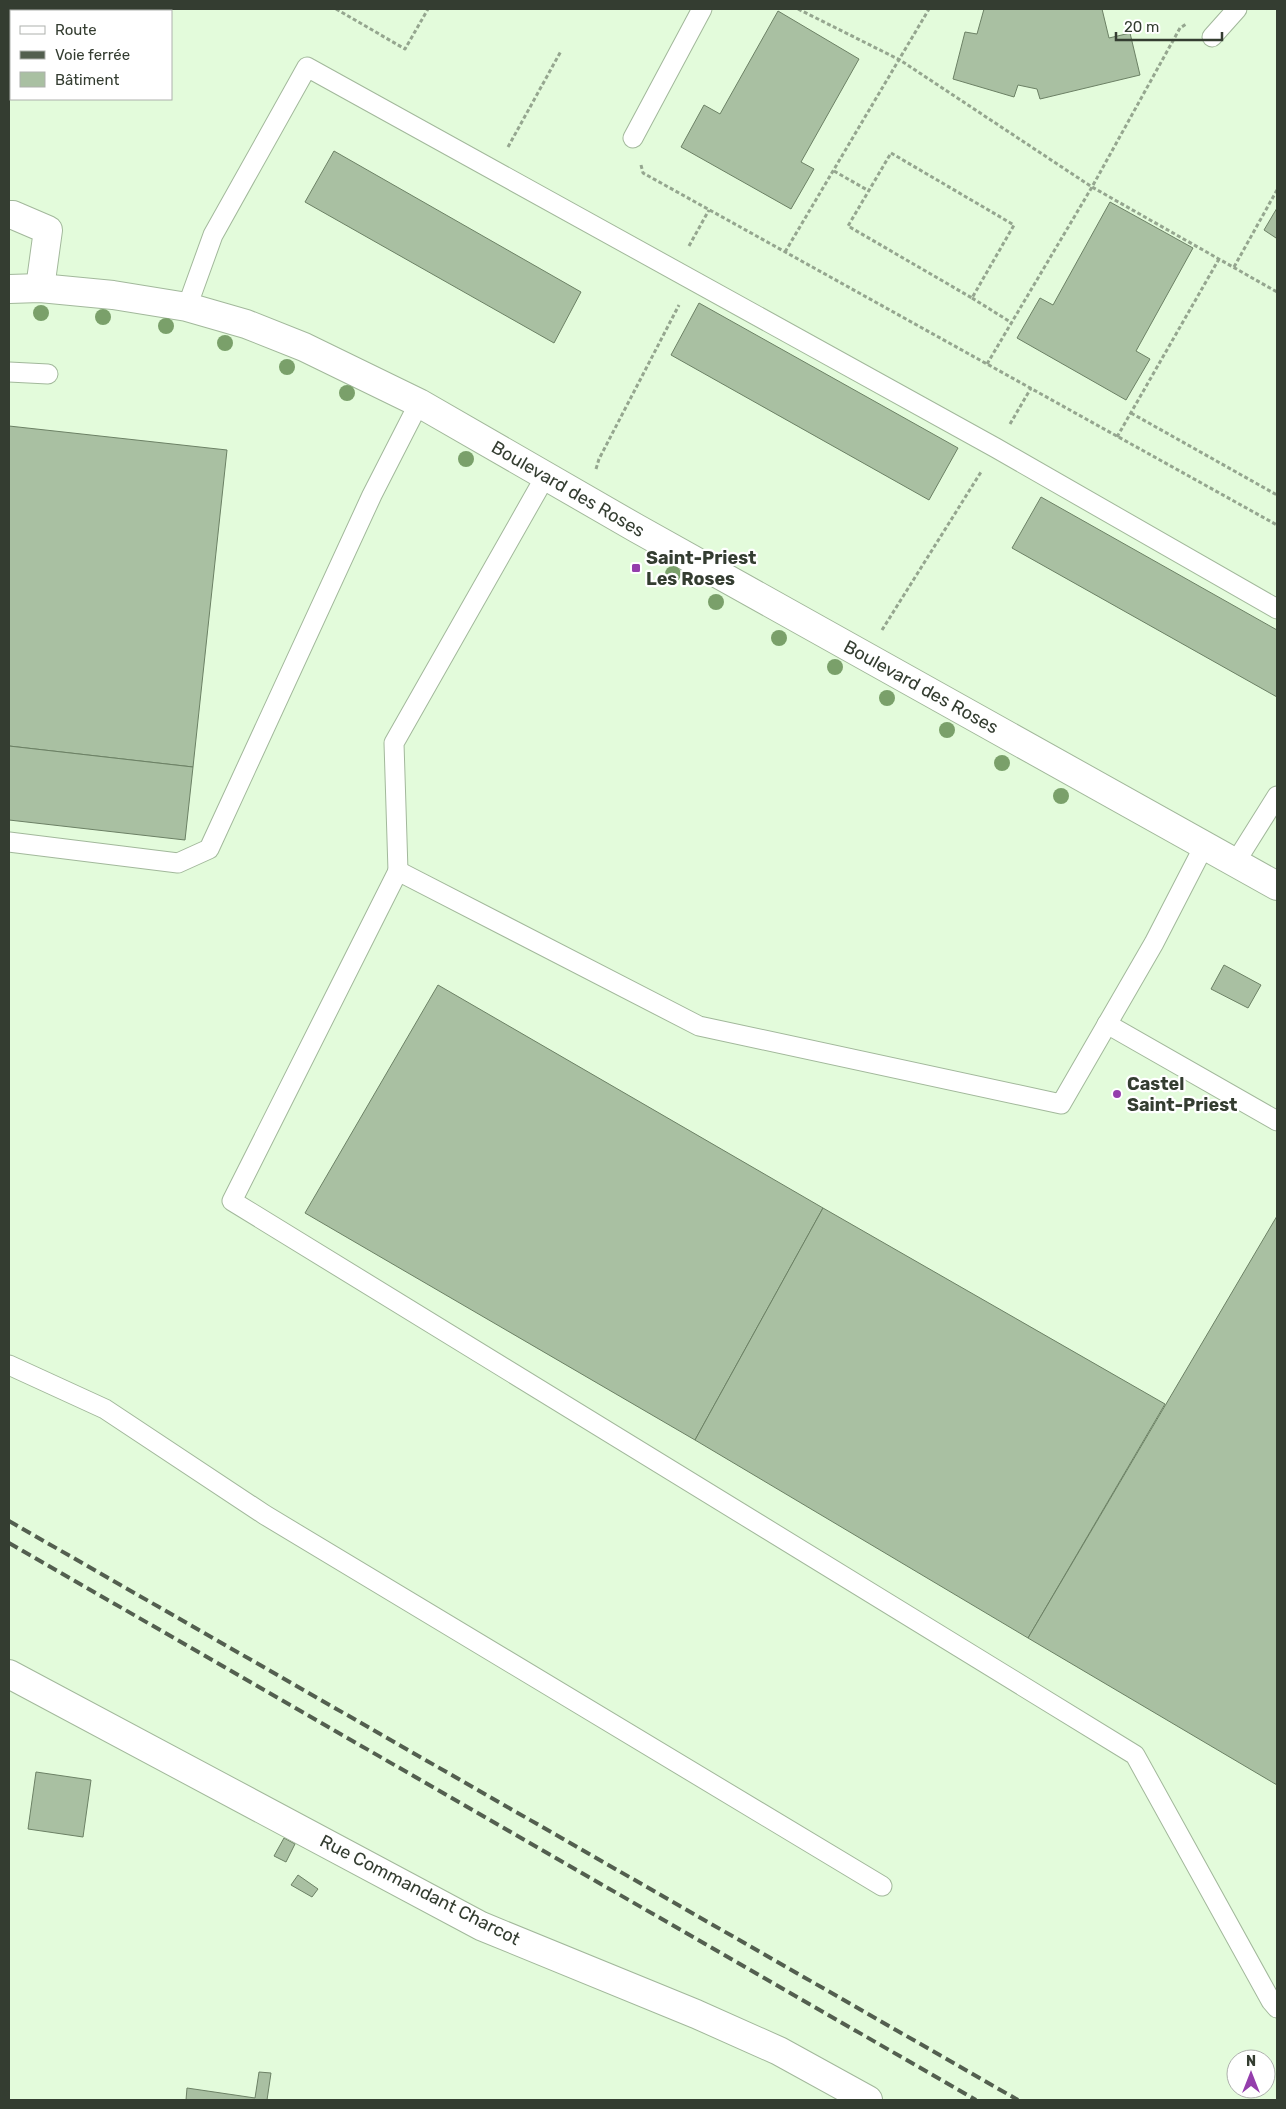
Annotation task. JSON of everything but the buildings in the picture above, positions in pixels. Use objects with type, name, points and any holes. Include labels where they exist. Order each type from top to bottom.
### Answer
[{"type":"street","points":[[9,215],[48,230],[40,288]]},
{"type":"street","name":"Boulevard des Roses","points":[[9,289],[40,288],[113,295],[187,307],[246,324],[304,347],[419,403],[545,477],[1277,886]]},
{"type":"street","name":"Rue Commandant Charcot","points":[[9,1674],[481,1926],[696,2014],[771,2048],[868,2100]]},
{"type":"lane","points":[[633,138],[702,9]]},
{"type":"lane","points":[[1212,37],[1237,9]]},
{"type":"lane","points":[[187,307],[214,235],[307,67],[996,448],[1277,609]]},
{"type":"lane","points":[[9,372],[48,374]]},
{"type":"lane","points":[[9,842],[178,863],[209,849],[372,495],[419,403]]},
{"type":"lane","points":[[545,477],[394,743],[398,871],[232,1201],[1135,1755],[1271,2001],[1277,2008]]},
{"type":"lane","points":[[1235,863],[1277,796]]},
{"type":"lane","points":[[398,871],[699,1026],[1062,1104],[1154,943],[1204,846]]},
{"type":"lane","points":[[1107,1024],[1277,1122]]},
{"type":"lane","points":[[9,1365],[105,1409],[264,1516],[882,1886]]},
{"type":"path","points":[[336,9],[405,49],[428,9]]},
{"type":"path","points":[[798,9],[900,60],[1092,187],[1277,292]]},
{"type":"path","points":[[785,252],[929,9]]},
{"type":"path","points":[[987,364],[1092,187],[1180,28],[1187,23]]},
{"type":"path","points":[[494,170],[562,51]]},
{"type":"path","points":[[633,138],[643,174],[1277,525]]},
{"type":"path","points":[[972,298],[1014,225],[891,154],[848,226],[1012,323]]},
{"type":"path","points":[[834,170],[869,191]]},
{"type":"path","points":[[1234,268],[1277,190]]},
{"type":"path","points":[[699,229],[709,210]]},
{"type":"path","points":[[1118,437],[1219,259]]},
{"type":"path","points":[[587,500],[598,459],[692,280]]},
{"type":"path","points":[[1019,408],[1030,388]]},
{"type":"path","points":[[1131,413],[1277,495]]},
{"type":"path","points":[[866,656],[996,448]]},
{"type":"green space","points":[[9,9],[69,10],[10,10],[9,38]]},
{"type":"railway","points":[[9,1521],[1018,2100]]},
{"type":"railway","points":[[9,1543],[976,2100]]},
{"type":"place","name":"Saint-Priest Les Roses","points":[[636,568]]},
{"type":"place","name":"Castel Saint-Priest","points":[[1117,1094]]}]
